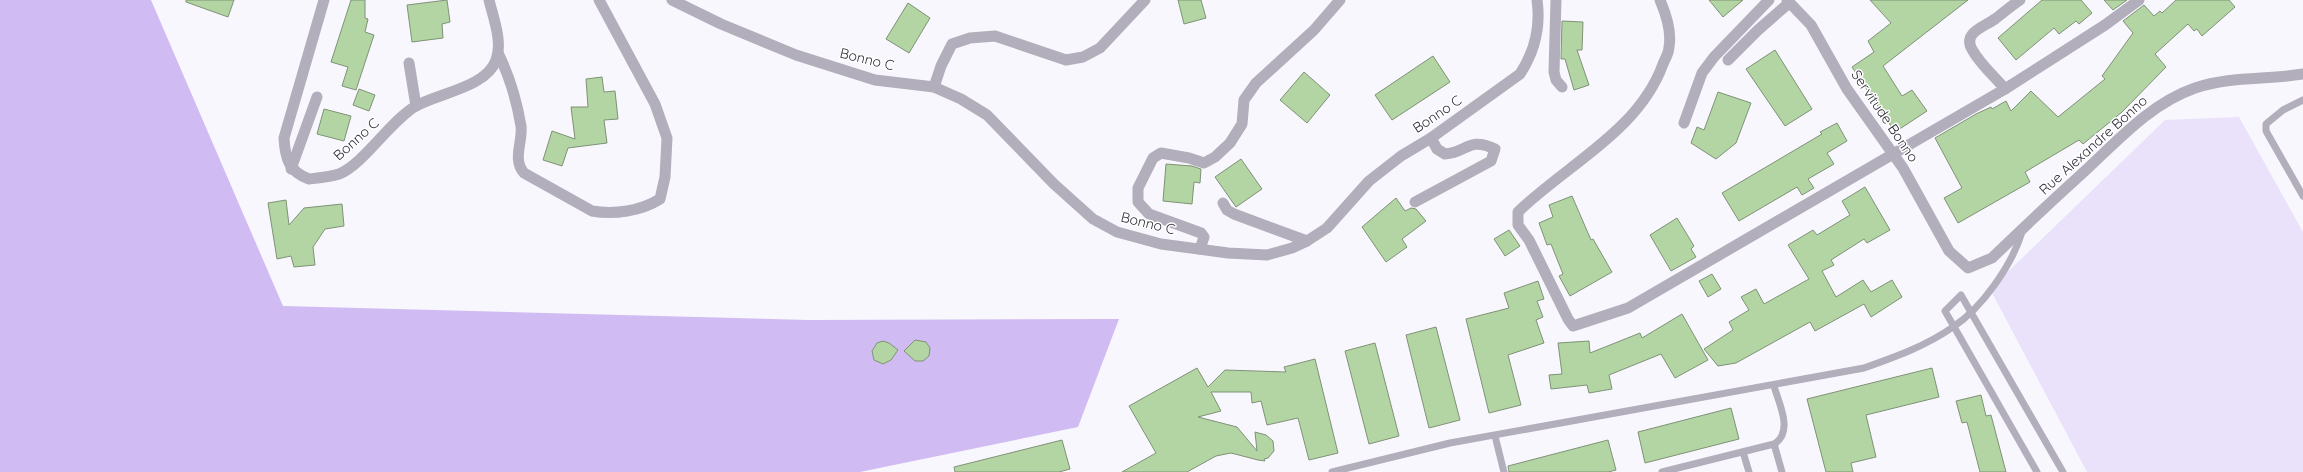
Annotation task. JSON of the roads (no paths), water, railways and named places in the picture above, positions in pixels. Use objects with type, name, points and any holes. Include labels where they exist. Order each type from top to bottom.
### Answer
[{"type":"street","points":[[291,169],[285,155],[284,138],[324,0]]},
{"type":"street","points":[[489,0],[495,26],[498,53],[509,78],[521,127],[518,159],[519,168],[524,173],[592,211],[604,213],[650,205],[660,199],[665,177],[667,138],[655,104],[599,0]]},
{"type":"street","name":"Bonno C","points":[[672,0],[721,24],[796,54],[874,79],[934,87],[961,99],[987,115],[1054,184],[1093,219],[1117,232],[1161,244],[1228,253],[1268,255],[1292,248],[1307,241],[1326,228],[1369,181],[1401,156],[1431,138],[1520,74],[1530,59],[1537,40],[1539,14],[1538,0]]},
{"type":"street","points":[[934,87],[940,66],[952,44],[970,38],[995,36],[1066,60],[1083,57],[1100,48],[1146,0]]},
{"type":"street","points":[[1200,249],[1204,237],[1201,233],[1149,214],[1138,202],[1138,188],[1153,158],[1161,153],[1168,153],[1204,163],[1215,157],[1230,143],[1242,124],[1244,100],[1256,83],[1314,30],[1340,0]]},
{"type":"street","points":[[1556,0],[1554,72],[1556,80],[1562,87]]},
{"type":"street","points":[[1660,0],[1668,17],[1669,47],[1659,76],[1636,111],[1588,154],[1536,194],[1518,212],[1518,224],[1529,240],[1568,319],[1573,326],[1628,308],[1816,197],[1892,156],[2005,89],[2105,25],[2139,0]]},
{"type":"street","points":[[1684,123],[1702,73],[1714,57],[1769,0]]},
{"type":"street","points":[[2005,89],[1972,51],[1970,42],[1971,35],[2020,0]]},
{"type":"street","name":"Servitude Bonno","points":[[1728,60],[1788,2],[1811,25],[1847,89],[1892,156],[1903,168],[1949,251]]},
{"type":"street","name":"Bonno C","points":[[291,169],[301,177],[309,179],[340,174],[353,165],[416,106],[478,80],[493,66],[498,53]]},
{"type":"street","points":[[409,63],[416,106]]},
{"type":"street","name":"Rue Alexandre Bonno","points":[[1949,251],[1968,268],[1992,258],[2113,144],[2155,107],[2166,101],[2197,87],[2225,81],[2303,74]]},
{"type":"street","points":[[291,169],[317,97]]},
{"type":"street","points":[[1415,202],[1491,162],[1495,152],[1495,149],[1486,145],[1473,144],[1446,154],[1437,149],[1431,138]]},
{"type":"street","points":[[1222,203],[1227,210],[1234,214],[1307,241]]},
{"type":"lane","points":[[2303,100],[2283,110],[2266,124],[2266,131],[2303,196]]},
{"type":"lane","points":[[1332,472],[1405,453],[1774,386],[1864,368],[1900,355],[1954,327],[1971,312],[2001,276],[2023,229]]},
{"type":"lane","points":[[2037,472],[1945,311],[1961,295],[2063,472]]},
{"type":"lane","points":[[1662,472],[1774,444],[1782,440],[1786,432],[1774,386]]},
{"type":"lane","points":[[1495,436],[1504,472]]},
{"type":"lane","points":[[1774,444],[1782,472]]},
{"type":"lane","points":[[1743,452],[1749,472]]}]
